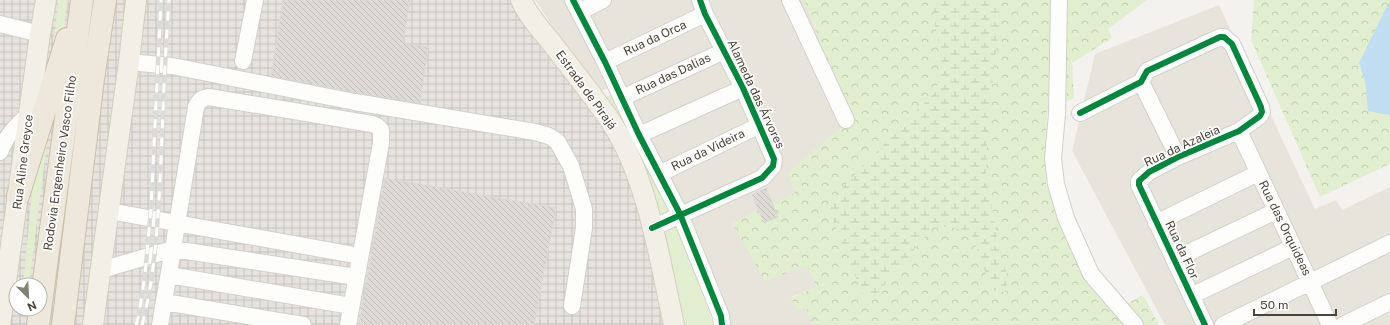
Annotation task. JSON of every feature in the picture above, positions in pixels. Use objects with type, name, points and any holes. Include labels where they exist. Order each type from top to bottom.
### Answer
[{"type":"highway","points":[[18,196],[79,0]]},
{"type":"highway","name":"Rodovia Engenheiro Vasco Filho","points":[[38,325],[82,0]]},
{"type":"highway","name":"Rodovia Engenheiro Vasco Filho","points":[[63,325],[105,0]]},
{"type":"main road","name":"Rua Aline Greyce","points":[[0,325],[46,0]]},
{"type":"main road","points":[[93,325],[130,62],[136,0]]},
{"type":"main road","name":"Estrada de Pirajá","points":[[521,0],[535,22],[614,126],[627,151],[637,175],[652,228],[674,325]]},
{"type":"street","points":[[243,61],[255,0]]},
{"type":"street","points":[[603,0],[576,6],[605,62],[639,135],[680,214],[721,316],[722,325]]},
{"type":"street","points":[[790,0],[846,120]]},
{"type":"street","points":[[1059,0],[1057,114],[1053,158],[1056,184],[1066,218],[1091,274],[1135,325]]},
{"type":"street","name":"Rua da Orca","points":[[605,62],[703,7]]},
{"type":"street","name":"Alameda das Árvores","points":[[652,228],[762,178],[773,166],[774,159],[758,126],[743,88],[703,7]]},
{"type":"street","points":[[0,24],[40,34]]},
{"type":"street","name":"Rua da Azaleia","points":[[1139,185],[1139,180],[1149,172],[1239,131],[1260,116],[1262,112],[1232,44],[1224,37],[1220,37],[1147,71],[1141,82]]},
{"type":"street","name":"Rua das Dalias","points":[[622,98],[724,51]]},
{"type":"street","points":[[130,62],[172,66],[355,102],[535,132],[550,136],[557,141],[571,166],[584,209],[584,228],[572,306]]},
{"type":"street","points":[[1080,113],[1141,82],[1178,158]]},
{"type":"street","points":[[639,135],[743,88]]},
{"type":"street","points":[[160,325],[174,249],[196,107],[198,101],[202,98],[209,97],[372,124],[381,130],[382,136],[348,325]]},
{"type":"street","points":[[0,152],[8,134],[29,114]]},
{"type":"street","name":"Rua da Videira","points":[[659,174],[758,126]]},
{"type":"street","name":"Rua das Orquideas","points":[[1239,131],[1330,325]]},
{"type":"street","points":[[1156,222],[1258,173]]},
{"type":"street","name":"Rua da Flor","points":[[1139,185],[1175,259],[1190,296],[1205,325]]},
{"type":"street","points":[[108,211],[360,256]]},
{"type":"street","points":[[1175,259],[1276,211]]},
{"type":"street","points":[[1222,325],[1390,244]]},
{"type":"street","points":[[1190,296],[1293,247]]},
{"type":"street","points":[[101,270],[174,249],[356,277]]},
{"type":"street","points":[[169,275],[351,306]]},
{"type":"street","points":[[164,302],[303,325]]},
{"type":"street","points":[[1343,325],[1390,302]]},
{"type":"shaded area","points":[[0,0],[515,0],[612,132],[632,171],[665,325],[0,325]]},
{"type":"shaded area","points":[[535,0],[804,0],[851,122],[795,193],[807,265],[817,287],[791,297],[805,307],[813,325],[730,325],[685,218],[659,166],[623,81],[597,93]]},
{"type":"shaded area","points":[[1219,5],[1315,209],[1336,200],[1342,210],[1390,187],[1390,325],[1165,325],[1072,151],[1095,54]]},
{"type":"green space","points":[[59,0],[68,0],[53,96],[30,277],[24,277],[35,162],[43,120]]},
{"type":"green space","points":[[804,0],[1147,0],[1108,29],[1112,38],[1072,63],[1074,98],[1047,111],[1046,184],[1068,241],[1094,290],[1113,311],[1143,295],[1159,325],[813,325],[806,308],[797,310],[791,298],[817,287],[807,266],[765,281],[732,223],[795,193],[788,172],[838,130],[851,122]]},
{"type":"green space","points":[[931,0],[1002,0],[988,120],[986,174],[996,231],[1008,280],[1005,292],[992,290],[971,233],[950,227],[933,227],[876,295],[863,295],[831,216],[831,199],[936,91],[942,65]]},
{"type":"green space","points":[[1254,0],[1390,0],[1390,164],[1320,197],[1251,40]]},
{"type":"green space","points":[[614,93],[671,213],[656,220],[602,99]]},
{"type":"green space","points":[[674,226],[679,231],[714,325],[680,325],[660,231]]},
{"type":"water","points":[[1390,0],[1390,115],[1368,111],[1365,81],[1359,63]]},
{"type":"building","points":[[283,0],[410,0],[403,43],[428,47],[420,103],[357,93],[271,76]]},
{"type":"building","points":[[385,178],[556,208],[534,325],[359,325]]},
{"type":"building","points":[[766,188],[778,217],[764,223],[752,195]]},
{"type":"railway","points":[[136,325],[145,275],[151,208],[161,0]]},
{"type":"railway","points":[[142,325],[150,285],[157,223],[169,0]]},
{"type":"cycle path","points":[[573,0],[605,62],[639,135],[680,214],[721,316],[722,325]]},
{"type":"cycle path","points":[[652,228],[762,178],[773,166],[774,159],[743,88],[705,14],[700,0]]},
{"type":"cycle path","points":[[1080,113],[1141,82],[1147,71],[1220,37],[1224,37],[1232,44],[1261,107],[1262,112],[1260,116],[1239,131],[1178,157],[1149,172],[1139,181],[1139,185],[1205,325]]}]
